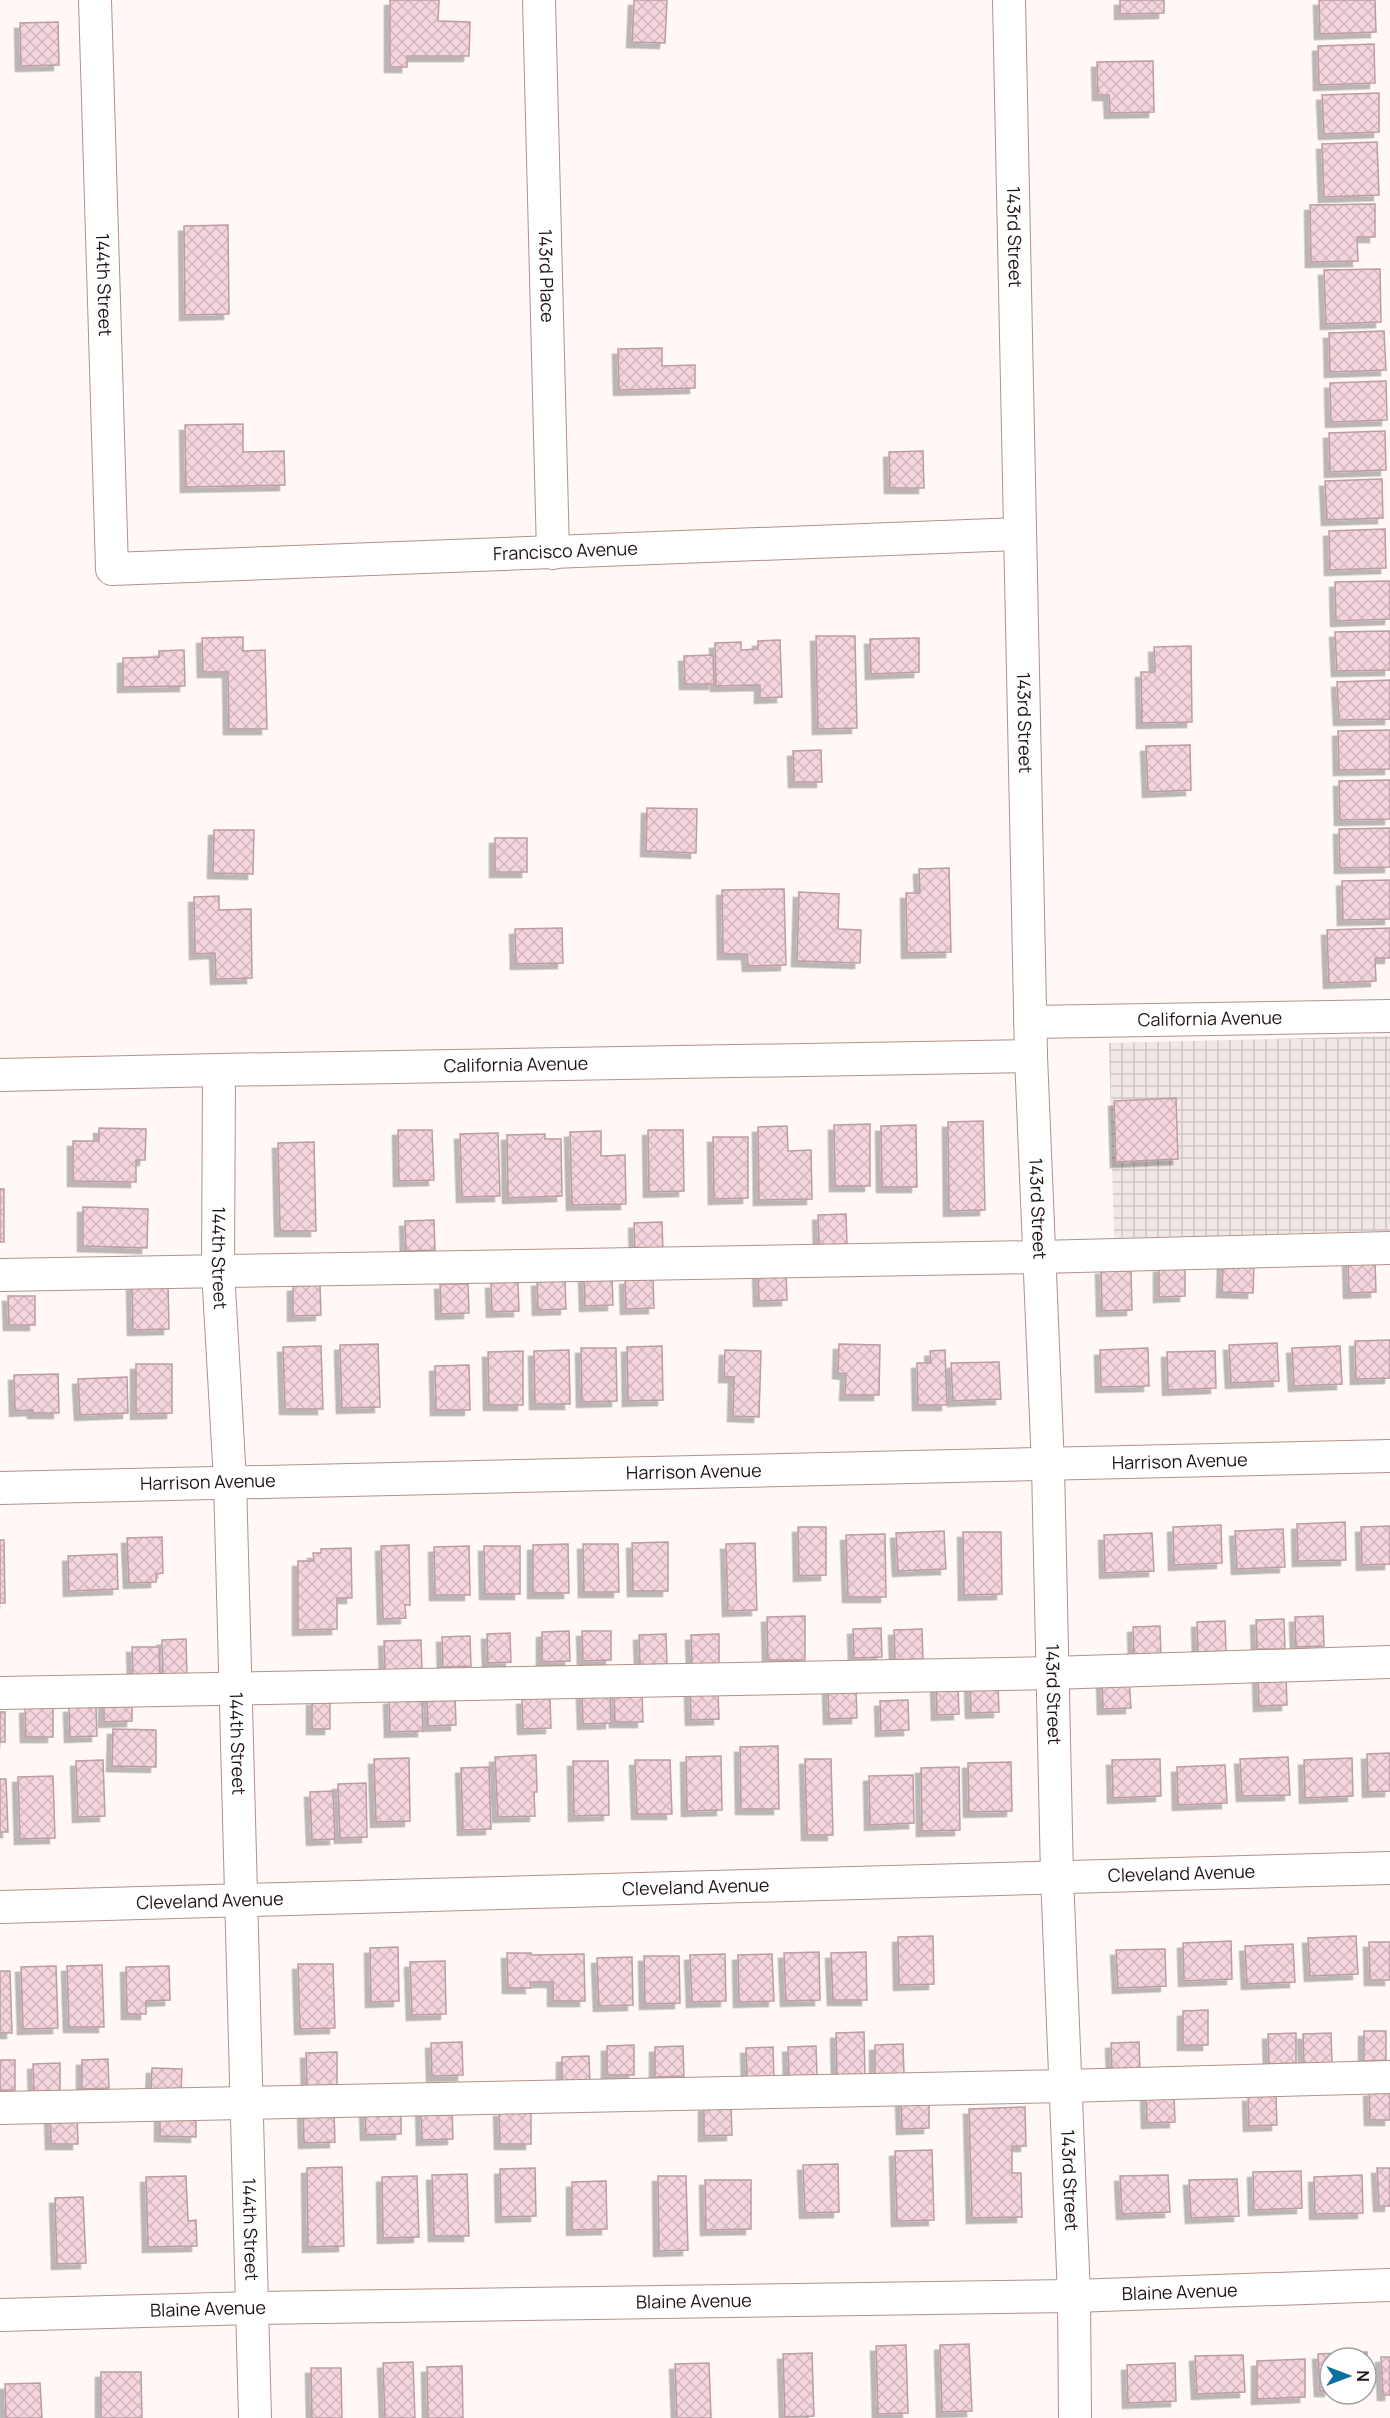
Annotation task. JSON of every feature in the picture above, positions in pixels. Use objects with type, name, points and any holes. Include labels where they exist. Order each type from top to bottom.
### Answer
[{"type":"street","name":"144th Street","points":[[94,0],[112,569]]},
{"type":"street","name":"143rd Place","points":[[539,0],[553,553]]},
{"type":"street","name":"143rd Street","points":[[1010,0],[1030,1022],[1048,1466],[1057,1876],[1074,2296],[1075,2418]]},
{"type":"street","name":"Francisco Avenue","points":[[112,569],[1019,534]]},
{"type":"street","name":"California Avenue","points":[[1030,1022],[1390,1016]]},
{"type":"street","name":"California Avenue","points":[[0,1076],[1031,1056]]},
{"type":"street","name":"144th Street","points":[[219,1070],[218,1270],[230,1481],[255,2418]]},
{"type":"street","points":[[0,1275],[1039,1257],[1390,1248]]},
{"type":"street","name":"Harrison Avenue","points":[[0,1488],[230,1481],[1048,1466],[1390,1456]]},
{"type":"street","points":[[0,1693],[1052,1673],[1390,1662]]},
{"type":"street","name":"Cleveland Avenue","points":[[0,1906],[1390,1868]]},
{"type":"street","points":[[0,2108],[1390,2077]]},
{"type":"street","name":"Blaine Avenue","points":[[0,2315],[253,2308],[1074,2296],[1390,2285]]},
{"type":"shaded area","points":[[1390,1036],[1390,1231],[1114,1238],[1109,1043]]},
{"type":"building","points":[[390,0],[439,0],[438,21],[470,22],[469,56],[407,56],[407,67],[390,67]]},
{"type":"building","points":[[634,0],[667,0],[665,43],[632,42]]},
{"type":"building","points":[[1120,0],[1164,0],[1164,13],[1120,14]]},
{"type":"building","points":[[1319,0],[1375,0],[1376,32],[1320,34]]},
{"type":"building","points":[[58,22],[59,65],[21,66],[20,23]]},
{"type":"building","points":[[1374,44],[1375,83],[1319,85],[1318,46]]},
{"type":"building","points":[[1153,61],[1154,112],[1110,113],[1109,95],[1098,95],[1097,62]]},
{"type":"building","points":[[1379,93],[1379,132],[1324,134],[1322,95]]},
{"type":"building","points":[[1377,142],[1379,195],[1324,197],[1322,144]]},
{"type":"building","points":[[1375,204],[1375,237],[1357,237],[1358,261],[1311,262],[1310,205]]},
{"type":"building","points":[[228,225],[229,314],[185,315],[184,226]]},
{"type":"building","points":[[1380,269],[1381,322],[1326,324],[1324,270]]},
{"type":"building","points":[[1384,331],[1386,370],[1330,372],[1329,333]]},
{"type":"building","points":[[662,348],[662,366],[695,365],[695,388],[619,390],[618,349]]},
{"type":"building","points":[[1386,381],[1387,420],[1331,422],[1330,383]]},
{"type":"building","points":[[243,424],[243,452],[284,451],[285,485],[186,487],[185,425]]},
{"type":"building","points":[[1385,431],[1386,470],[1330,472],[1329,433]]},
{"type":"building","points":[[923,451],[924,488],[890,488],[889,452]]},
{"type":"building","points":[[1382,479],[1383,518],[1327,520],[1325,481]]},
{"type":"building","points":[[1385,529],[1386,568],[1330,570],[1329,531]]},
{"type":"building","points":[[1390,581],[1390,619],[1336,621],[1335,582]]},
{"type":"building","points":[[1390,631],[1390,670],[1337,671],[1335,632]]},
{"type":"building","points":[[816,636],[855,636],[857,728],[818,729]]},
{"type":"building","points":[[243,637],[243,651],[265,650],[267,729],[229,729],[228,672],[203,672],[202,638]]},
{"type":"building","points":[[919,638],[919,672],[871,674],[870,639]]},
{"type":"building","points":[[780,640],[782,697],[760,698],[760,685],[716,686],[715,643],[741,642],[741,650],[758,649],[758,641]]},
{"type":"building","points":[[1191,646],[1192,722],[1142,723],[1141,672],[1155,672],[1154,647]]},
{"type":"building","points":[[184,650],[185,686],[123,687],[123,658],[159,657],[159,651]]},
{"type":"building","points":[[713,655],[714,684],[685,684],[684,656]]},
{"type":"building","points":[[1390,680],[1390,719],[1339,720],[1337,682]]},
{"type":"building","points":[[1390,730],[1390,769],[1339,770],[1338,731]]},
{"type":"building","points":[[1190,745],[1191,790],[1148,792],[1146,746]]},
{"type":"building","points":[[821,750],[822,782],[794,782],[793,751]]},
{"type":"building","points":[[1390,780],[1390,819],[1340,820],[1339,781]]},
{"type":"building","points":[[647,808],[697,809],[696,853],[646,851]]},
{"type":"building","points":[[1390,828],[1390,867],[1340,868],[1339,829]]},
{"type":"building","points":[[214,830],[254,830],[253,874],[213,873]]},
{"type":"building","points":[[495,838],[527,838],[527,872],[495,872]]},
{"type":"building","points":[[949,868],[951,952],[907,953],[906,893],[920,893],[919,869]]},
{"type":"building","points":[[1390,880],[1390,919],[1343,920],[1342,881]]},
{"type":"building","points":[[784,889],[786,965],[748,966],[747,954],[723,954],[722,890]]},
{"type":"building","points":[[799,892],[839,894],[838,929],[861,930],[860,963],[797,961]]},
{"type":"building","points":[[219,896],[219,910],[251,909],[252,978],[216,979],[215,953],[195,954],[194,897]]},
{"type":"building","points":[[562,928],[563,963],[516,964],[515,929]]},
{"type":"building","points":[[1390,928],[1390,958],[1375,958],[1376,981],[1329,983],[1327,930]]},
{"type":"building","points":[[1176,1098],[1178,1159],[1116,1162],[1114,1101]]},
{"type":"building","points":[[983,1121],[985,1210],[949,1211],[948,1122]]},
{"type":"building","points":[[870,1124],[870,1186],[835,1186],[834,1125]]},
{"type":"building","points":[[916,1125],[917,1187],[882,1187],[881,1126]]},
{"type":"building","points":[[787,1126],[788,1151],[811,1150],[812,1199],[759,1200],[758,1127]]},
{"type":"building","points":[[99,1128],[146,1129],[145,1160],[136,1160],[136,1182],[73,1181],[73,1141],[99,1141]]},
{"type":"building","points":[[398,1130],[432,1130],[434,1180],[399,1181]]},
{"type":"building","points":[[648,1130],[683,1130],[684,1191],[649,1192]]},
{"type":"building","points":[[601,1131],[601,1156],[625,1155],[626,1204],[572,1205],[570,1132]]},
{"type":"building","points":[[498,1133],[500,1196],[462,1197],[460,1134]]},
{"type":"building","points":[[545,1134],[545,1139],[561,1139],[562,1196],[508,1198],[507,1135]]},
{"type":"building","points":[[713,1137],[748,1137],[748,1198],[714,1199]]},
{"type":"building","points":[[314,1142],[316,1231],[280,1231],[278,1143]]},
{"type":"building","points":[[0,1189],[4,1189],[4,1242],[0,1242]]},
{"type":"building","points":[[83,1207],[148,1209],[147,1248],[83,1246]]},
{"type":"building","points":[[846,1214],[847,1244],[819,1245],[818,1215]]},
{"type":"building","points":[[434,1220],[435,1250],[406,1251],[405,1221]]},
{"type":"building","points":[[662,1222],[663,1252],[635,1253],[634,1223]]},
{"type":"building","points":[[1375,1260],[1376,1292],[1349,1293],[1348,1261]]},
{"type":"building","points":[[1223,1263],[1254,1264],[1253,1293],[1222,1292]]},
{"type":"building","points":[[1185,1266],[1185,1296],[1159,1297],[1159,1267]]},
{"type":"building","points":[[1101,1269],[1131,1269],[1132,1310],[1102,1311]]},
{"type":"building","points":[[786,1270],[787,1300],[759,1301],[758,1271]]},
{"type":"building","points":[[612,1276],[613,1305],[585,1306],[584,1277]]},
{"type":"building","points":[[653,1278],[654,1308],[626,1309],[625,1279]]},
{"type":"building","points":[[565,1280],[566,1309],[538,1310],[537,1281]]},
{"type":"building","points":[[518,1282],[519,1311],[492,1312],[491,1283]]},
{"type":"building","points":[[168,1284],[169,1329],[133,1330],[132,1285]]},
{"type":"building","points":[[440,1284],[468,1284],[469,1313],[441,1314]]},
{"type":"building","points":[[320,1285],[321,1315],[293,1316],[293,1286]]},
{"type":"building","points":[[8,1296],[35,1296],[35,1325],[9,1325]]},
{"type":"building","points":[[1390,1340],[1390,1378],[1356,1379],[1355,1341]]},
{"type":"building","points":[[1277,1343],[1279,1381],[1231,1383],[1229,1345]]},
{"type":"building","points":[[378,1344],[380,1407],[342,1408],[340,1345]]},
{"type":"building","points":[[839,1344],[880,1345],[879,1395],[845,1395],[846,1374],[838,1373]]},
{"type":"building","points":[[321,1346],[323,1409],[285,1409],[283,1347]]},
{"type":"building","points":[[662,1346],[663,1400],[628,1401],[627,1347]]},
{"type":"building","points":[[1340,1346],[1342,1384],[1294,1386],[1292,1348]]},
{"type":"building","points":[[581,1348],[616,1348],[617,1401],[582,1402]]},
{"type":"building","points":[[1148,1348],[1149,1386],[1101,1387],[1100,1350]]},
{"type":"building","points":[[569,1350],[570,1404],[535,1404],[534,1351]]},
{"type":"building","points":[[725,1350],[761,1351],[759,1417],[733,1416],[734,1377],[724,1377]]},
{"type":"building","points":[[945,1350],[947,1405],[918,1405],[917,1363],[931,1363],[930,1351]]},
{"type":"building","points":[[523,1351],[523,1405],[489,1405],[488,1352]]},
{"type":"building","points":[[1215,1351],[1216,1388],[1168,1390],[1167,1352]]},
{"type":"building","points":[[999,1362],[1001,1399],[953,1401],[951,1363]]},
{"type":"building","points":[[136,1364],[172,1364],[172,1413],[136,1414]]},
{"type":"building","points":[[469,1365],[470,1410],[436,1410],[435,1366]]},
{"type":"building","points":[[58,1374],[59,1413],[33,1413],[33,1410],[15,1411],[14,1375]]},
{"type":"building","points":[[127,1377],[128,1413],[80,1415],[78,1379]]},
{"type":"building","points":[[1345,1522],[1346,1560],[1298,1561],[1297,1524]]},
{"type":"building","points":[[1221,1525],[1222,1563],[1174,1565],[1173,1527]]},
{"type":"building","points":[[1390,1526],[1390,1564],[1362,1565],[1361,1527]]},
{"type":"building","points":[[798,1527],[826,1527],[826,1575],[799,1576]]},
{"type":"building","points":[[1283,1529],[1285,1567],[1237,1569],[1235,1531]]},
{"type":"building","points":[[944,1531],[946,1569],[898,1571],[896,1533]]},
{"type":"building","points":[[963,1532],[1001,1532],[1002,1594],[964,1595]]},
{"type":"building","points":[[1152,1533],[1154,1571],[1105,1573],[1104,1535]]},
{"type":"building","points":[[885,1534],[886,1597],[848,1597],[846,1535]]},
{"type":"building","points":[[162,1537],[163,1573],[156,1574],[156,1582],[129,1583],[127,1538]]},
{"type":"building","points":[[0,1540],[4,1540],[5,1603],[0,1603]]},
{"type":"building","points":[[668,1542],[668,1591],[633,1591],[632,1543]]},
{"type":"building","points":[[755,1543],[757,1610],[728,1611],[726,1544]]},
{"type":"building","points":[[568,1544],[569,1593],[533,1593],[533,1545]]},
{"type":"building","points":[[583,1544],[618,1544],[619,1592],[584,1592]]},
{"type":"building","points":[[409,1545],[410,1605],[405,1605],[406,1618],[383,1619],[381,1546]]},
{"type":"building","points":[[469,1546],[470,1595],[435,1595],[434,1547]]},
{"type":"building","points":[[484,1546],[520,1546],[520,1594],[485,1594]]},
{"type":"building","points":[[351,1548],[352,1598],[337,1598],[337,1629],[298,1630],[298,1561],[314,1561],[313,1553],[321,1553],[321,1549]]},
{"type":"building","points":[[117,1554],[118,1589],[69,1591],[68,1556]]},
{"type":"building","points":[[805,1616],[805,1660],[768,1660],[767,1617]]},
{"type":"building","points":[[1323,1616],[1324,1646],[1296,1647],[1295,1617]]},
{"type":"building","points":[[1284,1619],[1285,1649],[1257,1649],[1256,1620]]},
{"type":"building","points":[[1225,1621],[1226,1651],[1198,1652],[1197,1622]]},
{"type":"building","points":[[1160,1626],[1161,1656],[1134,1657],[1133,1627]]},
{"type":"building","points":[[881,1628],[882,1657],[854,1658],[853,1629]]},
{"type":"building","points":[[922,1629],[923,1659],[895,1660],[894,1630]]},
{"type":"building","points":[[569,1631],[570,1661],[542,1662],[542,1632]]},
{"type":"building","points":[[582,1631],[611,1631],[611,1660],[583,1661]]},
{"type":"building","points":[[510,1633],[511,1662],[488,1663],[487,1634]]},
{"type":"building","points":[[666,1634],[667,1664],[640,1665],[639,1635]]},
{"type":"building","points":[[719,1634],[719,1663],[692,1664],[691,1635]]},
{"type":"building","points":[[470,1636],[471,1666],[443,1667],[442,1637]]},
{"type":"building","points":[[186,1639],[187,1676],[163,1677],[162,1640]]},
{"type":"building","points":[[421,1640],[422,1669],[385,1670],[384,1641]]},
{"type":"building","points":[[132,1647],[159,1647],[160,1676],[133,1677]]},
{"type":"building","points":[[1286,1675],[1287,1705],[1259,1706],[1258,1676]]},
{"type":"building","points":[[1129,1679],[1131,1708],[1103,1709],[1102,1680]]},
{"type":"building","points":[[998,1683],[999,1712],[971,1713],[970,1684]]},
{"type":"building","points":[[958,1685],[959,1714],[937,1715],[936,1686]]},
{"type":"building","points":[[856,1688],[857,1718],[829,1719],[828,1689]]},
{"type":"building","points":[[718,1689],[719,1719],[691,1720],[690,1690]]},
{"type":"building","points":[[642,1692],[643,1722],[615,1722],[614,1693]]},
{"type":"building","points":[[610,1693],[611,1723],[583,1724],[582,1694]]},
{"type":"building","points":[[455,1695],[456,1725],[428,1726],[427,1696]]},
{"type":"building","points":[[422,1698],[423,1731],[390,1732],[389,1699]]},
{"type":"building","points":[[550,1698],[551,1728],[523,1729],[522,1699]]},
{"type":"building","points":[[312,1700],[330,1700],[330,1729],[312,1729]]},
{"type":"building","points":[[908,1700],[909,1730],[881,1731],[880,1701]]},
{"type":"building","points":[[132,1702],[132,1721],[104,1722],[104,1703]]},
{"type":"building","points":[[53,1707],[53,1737],[26,1737],[25,1708]]},
{"type":"building","points":[[69,1707],[96,1707],[97,1736],[70,1737]]},
{"type":"building","points":[[0,1712],[5,1712],[5,1742],[0,1742]]},
{"type":"building","points":[[113,1729],[156,1730],[156,1767],[112,1766]]},
{"type":"building","points":[[778,1746],[779,1809],[741,1809],[740,1747]]},
{"type":"building","points":[[1390,1753],[1390,1791],[1368,1792],[1367,1754]]},
{"type":"building","points":[[536,1755],[535,1816],[498,1817],[495,1757]]},
{"type":"building","points":[[721,1756],[722,1810],[687,1811],[686,1757]]},
{"type":"building","points":[[1288,1757],[1290,1795],[1242,1796],[1240,1759]]},
{"type":"building","points":[[409,1758],[410,1821],[376,1822],[374,1759]]},
{"type":"building","points":[[1352,1758],[1353,1796],[1305,1798],[1304,1760]]},
{"type":"building","points":[[805,1759],[831,1759],[833,1835],[807,1835]]},
{"type":"building","points":[[1160,1759],[1161,1796],[1113,1798],[1112,1760]]},
{"type":"building","points":[[103,1760],[105,1816],[78,1817],[76,1761]]},
{"type":"building","points":[[635,1760],[670,1760],[672,1814],[637,1814]]},
{"type":"building","points":[[573,1761],[608,1761],[609,1815],[574,1816]]},
{"type":"building","points":[[1011,1762],[1012,1811],[969,1812],[968,1763]]},
{"type":"building","points":[[1225,1765],[1227,1803],[1178,1805],[1177,1767]]},
{"type":"building","points":[[489,1767],[491,1829],[463,1830],[461,1768]]},
{"type":"building","points":[[959,1767],[960,1830],[922,1831],[921,1768]]},
{"type":"building","points":[[913,1775],[914,1823],[870,1825],[869,1776]]},
{"type":"building","points":[[53,1776],[55,1838],[20,1839],[18,1777]]},
{"type":"building","points":[[0,1779],[6,1779],[8,1832],[0,1832]]},
{"type":"building","points":[[366,1783],[367,1837],[340,1838],[338,1784]]},
{"type":"building","points":[[333,1791],[335,1839],[312,1840],[310,1792]]},
{"type":"building","points":[[933,1936],[934,1984],[899,1985],[898,1937]]},
{"type":"building","points":[[1356,1936],[1358,1974],[1310,1976],[1308,1938]]},
{"type":"building","points":[[1231,1941],[1232,1979],[1184,1981],[1183,1943]]},
{"type":"building","points":[[1369,1942],[1390,1942],[1390,1980],[1370,1980]]},
{"type":"building","points":[[1293,1944],[1295,1982],[1247,1984],[1245,1946]]},
{"type":"building","points":[[398,1947],[399,2001],[371,2002],[370,1948]]},
{"type":"building","points":[[1165,1949],[1166,1986],[1118,1988],[1116,1950]]},
{"type":"building","points":[[819,1952],[820,2000],[786,2001],[784,1953]]},
{"type":"building","points":[[866,1952],[867,2000],[833,2000],[831,1953]]},
{"type":"building","points":[[507,1953],[584,1954],[585,2001],[553,2001],[553,1982],[530,1982],[531,1988],[508,1988]]},
{"type":"building","points":[[725,1954],[726,2001],[692,2002],[690,1955]]},
{"type":"building","points":[[772,1954],[774,2001],[739,2002],[738,1955]]},
{"type":"building","points":[[644,1956],[679,1956],[680,2003],[645,2004]]},
{"type":"building","points":[[632,1957],[633,2005],[599,2006],[597,1958]]},
{"type":"building","points":[[445,1961],[446,2014],[412,2015],[410,1962]]},
{"type":"building","points":[[298,1964],[333,1964],[335,2028],[300,2029]]},
{"type":"building","points":[[102,1965],[104,2027],[69,2027],[67,1966]]},
{"type":"building","points":[[56,1966],[58,2028],[23,2029],[21,1967]]},
{"type":"building","points":[[169,1966],[170,2000],[146,2001],[146,2014],[127,2014],[126,1967]]},
{"type":"building","points":[[0,1971],[10,1971],[12,2033],[0,2033]]},
{"type":"building","points":[[1208,2010],[1208,2045],[1183,2045],[1183,2011]]},
{"type":"building","points":[[1364,2031],[1386,2031],[1386,2060],[1364,2061]]},
{"type":"building","points":[[864,2032],[865,2076],[837,2077],[836,2033]]},
{"type":"building","points":[[1296,2033],[1296,2063],[1269,2064],[1268,2034]]},
{"type":"building","points":[[1331,2033],[1332,2063],[1304,2064],[1303,2034]]},
{"type":"building","points":[[462,2042],[463,2075],[432,2076],[431,2043]]},
{"type":"building","points":[[1139,2042],[1140,2071],[1112,2072],[1111,2043]]},
{"type":"building","points":[[903,2044],[904,2074],[875,2075],[875,2045]]},
{"type":"building","points":[[634,2045],[634,2075],[607,2075],[607,2046]]},
{"type":"building","points":[[683,2046],[684,2076],[655,2077],[655,2047]]},
{"type":"building","points":[[816,2046],[817,2075],[789,2076],[788,2047]]},
{"type":"building","points":[[773,2047],[774,2077],[747,2078],[746,2048]]},
{"type":"building","points":[[337,2052],[337,2085],[307,2086],[306,2053]]},
{"type":"building","points":[[589,2056],[590,2086],[562,2086],[562,2057]]},
{"type":"building","points":[[108,2059],[109,2088],[82,2089],[82,2060]]},
{"type":"building","points":[[0,2060],[15,2060],[15,2090],[0,2090]]},
{"type":"building","points":[[60,2063],[60,2093],[34,2093],[33,2064]]},
{"type":"building","points":[[152,2068],[182,2069],[181,2091],[151,2090]]},
{"type":"building","points":[[1390,2090],[1390,2120],[1370,2120],[1369,2091]]},
{"type":"building","points":[[1174,2093],[1175,2122],[1147,2123],[1146,2094]]},
{"type":"building","points":[[1276,2095],[1277,2125],[1249,2126],[1248,2096]]},
{"type":"building","points":[[929,2098],[929,2128],[902,2129],[901,2099]]},
{"type":"building","points":[[731,2105],[732,2135],[704,2136],[704,2106]]},
{"type":"building","points":[[452,2106],[453,2139],[422,2140],[421,2107]]},
{"type":"building","points":[[1025,2107],[1026,2146],[1012,2146],[1012,2173],[1021,2173],[1022,2217],[972,2218],[969,2109]]},
{"type":"building","points":[[401,2108],[401,2134],[366,2135],[365,2109]]},
{"type":"building","points":[[334,2109],[335,2142],[304,2143],[303,2110]]},
{"type":"building","points":[[160,2110],[196,2111],[196,2137],[160,2136]]},
{"type":"building","points":[[499,2111],[531,2111],[531,2144],[500,2144]]},
{"type":"building","points":[[77,2114],[78,2144],[51,2144],[50,2115]]},
{"type":"building","points":[[932,2150],[934,2220],[897,2221],[895,2151]]},
{"type":"building","points":[[838,2164],[839,2212],[805,2213],[803,2165]]},
{"type":"building","points":[[342,2167],[344,2246],[308,2247],[307,2168]]},
{"type":"building","points":[[535,2168],[536,2216],[501,2217],[500,2169]]},
{"type":"building","points":[[1377,2168],[1390,2168],[1390,2206],[1379,2206]]},
{"type":"building","points":[[1301,2171],[1302,2208],[1254,2210],[1253,2172]]},
{"type":"building","points":[[467,2174],[469,2236],[434,2236],[432,2175]]},
{"type":"building","points":[[1168,2175],[1170,2212],[1122,2214],[1120,2176]]},
{"type":"building","points":[[1362,2175],[1363,2213],[1315,2214],[1314,2177]]},
{"type":"building","points":[[186,2176],[188,2221],[196,2220],[197,2246],[148,2247],[146,2177]]},
{"type":"building","points":[[417,2176],[419,2237],[383,2238],[382,2177]]},
{"type":"building","points":[[658,2176],[686,2176],[688,2250],[659,2251]]},
{"type":"building","points":[[1237,2179],[1239,2216],[1191,2218],[1189,2180]]},
{"type":"building","points":[[705,2180],[751,2180],[751,2229],[706,2230]]},
{"type":"building","points":[[606,2181],[607,2229],[572,2230],[572,2182]]},
{"type":"building","points":[[83,2197],[86,2263],[57,2264],[55,2198]]},
{"type":"building","points":[[969,2344],[972,2411],[942,2412],[940,2345]]},
{"type":"building","points":[[906,2345],[908,2413],[878,2414],[876,2346]]},
{"type":"building","points":[[812,2353],[814,2416],[785,2417],[783,2354]]},
{"type":"building","points":[[1243,2355],[1245,2392],[1197,2394],[1195,2356]]},
{"type":"building","points":[[1381,2357],[1390,2357],[1390,2395],[1383,2395]]},
{"type":"building","points":[[1305,2359],[1305,2397],[1257,2399],[1257,2361]]},
{"type":"building","points":[[413,2362],[415,2418],[385,2418],[383,2363]]},
{"type":"building","points":[[709,2363],[711,2418],[677,2418],[675,2364]]},
{"type":"building","points":[[1175,2363],[1176,2401],[1128,2403],[1127,2365]]},
{"type":"building","points":[[462,2366],[463,2418],[428,2418],[427,2367]]},
{"type":"building","points":[[311,2368],[341,2368],[342,2418],[312,2418]]},
{"type":"building","points":[[101,2372],[141,2372],[142,2418],[101,2418]]},
{"type":"building","points":[[40,2383],[42,2418],[6,2418],[5,2384]]}]
